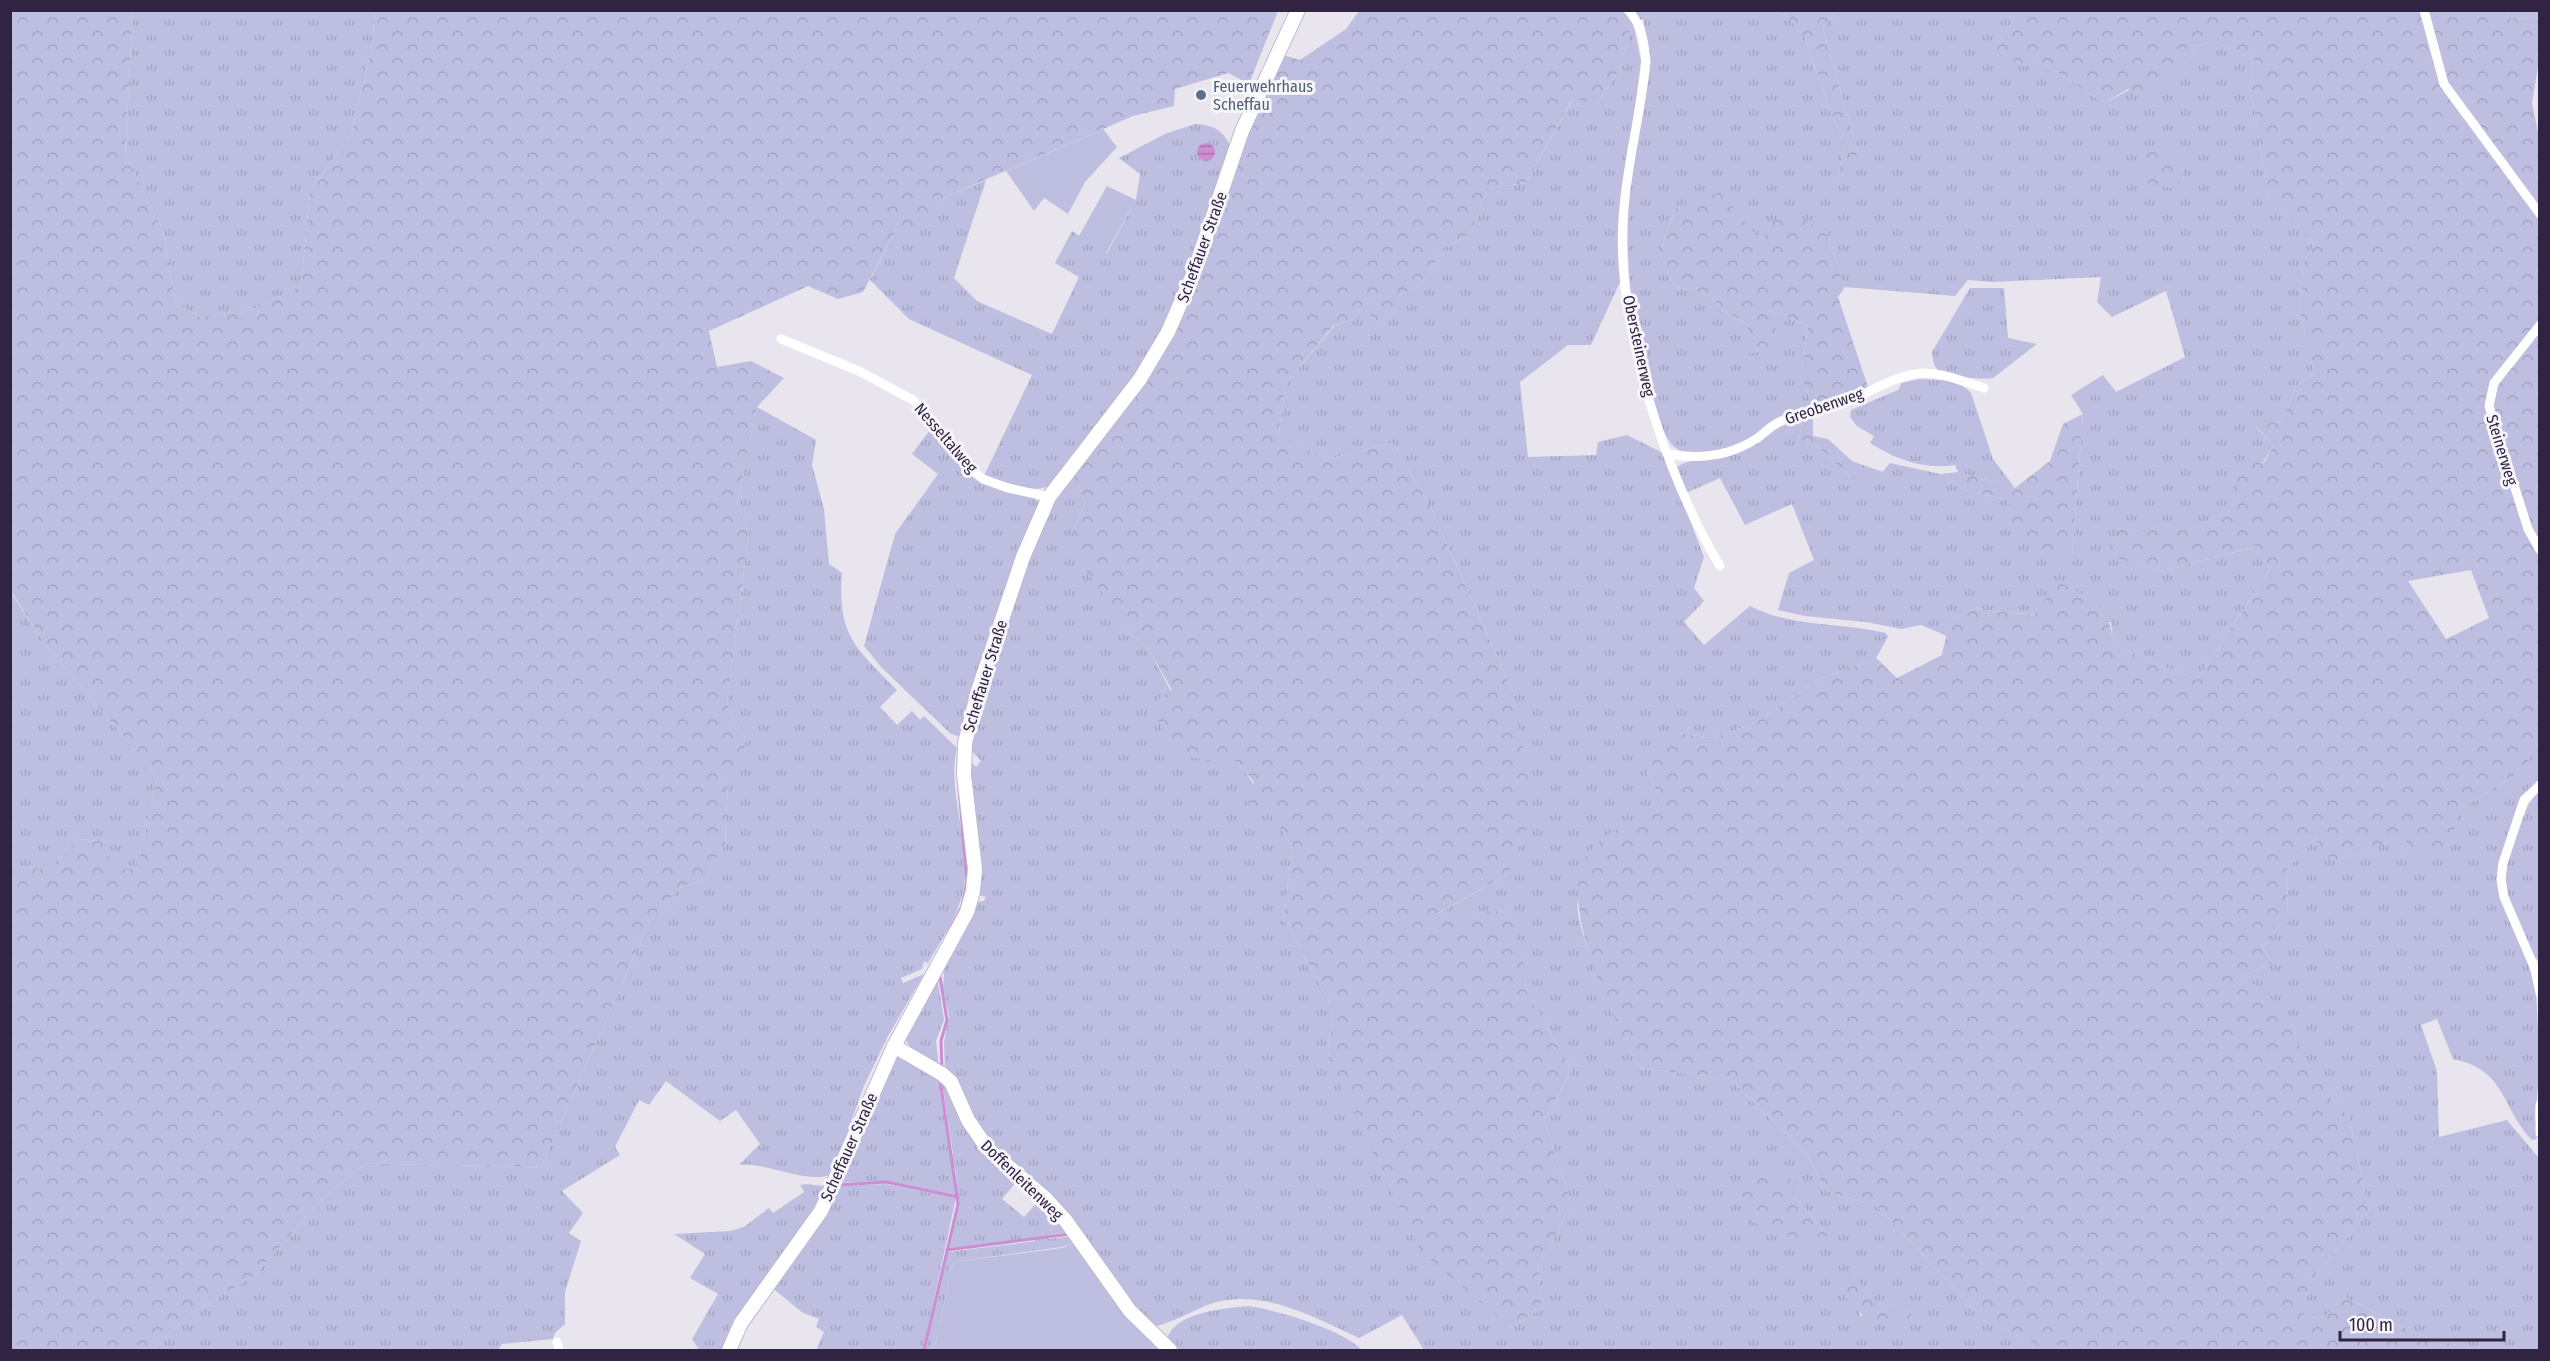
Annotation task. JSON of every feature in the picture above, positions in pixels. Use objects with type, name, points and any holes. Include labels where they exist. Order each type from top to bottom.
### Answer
[{"type":"street","name":"Scheffauer Straße","points":[[729,1350],[741,1323],[821,1211],[894,1046],[967,912],[973,891],[975,869],[966,798],[965,743],[981,680],[1023,557],[1049,497],[1140,379],[1168,332],[1194,272],[1242,131],[1298,10]]},
{"type":"street","name":"Obersteinerweg","points":[[1628,10],[1637,20],[1644,41],[1646,61],[1623,220],[1627,301],[1642,374],[1674,473],[1702,537],[1720,566]]},
{"type":"street","points":[[2424,10],[2444,84],[2540,214]]},
{"type":"street","name":"Steinerweg","points":[[2540,325],[2494,383],[2489,406],[2528,529],[2540,550]]},
{"type":"street","name":"Nesseltalweg","points":[[781,339],[859,370],[913,400],[935,423],[966,466],[983,478],[1008,488],[1049,497]]},
{"type":"street","name":"Greobenweg","points":[[1668,454],[1690,458],[1716,456],[1738,449],[1775,424],[1793,416],[1843,403],[1881,385],[1924,372],[1952,377],[1984,388]]},
{"type":"street","points":[[2540,784],[2524,800],[2503,863],[2501,880],[2504,897],[2535,969],[2540,993]]},
{"type":"street","name":"Doffenleitenweg","points":[[894,1046],[942,1074],[951,1082],[968,1120],[987,1148],[1045,1198],[1066,1221],[1130,1311],[1170,1350]]},
{"type":"street","points":[[2540,1105],[2540,1133]]},
{"type":"green space","points":[[133,10],[125,155],[163,230],[176,303],[200,317],[247,312],[301,286],[310,191],[351,134],[372,46],[375,11],[1278,11],[1249,84],[1228,73],[1175,89],[1174,106],[1133,116],[945,197],[928,229],[896,229],[863,292],[838,299],[808,286],[709,331],[717,367],[751,361],[784,378],[757,407],[737,504],[749,530],[727,704],[746,740],[740,772],[728,780],[725,844],[705,879],[681,887],[650,920],[541,1168],[366,1163],[321,1200],[255,1275],[187,1316],[153,1350],[11,1350],[11,865],[57,871],[62,852],[79,839],[109,842],[109,869],[136,869],[158,777],[44,643],[11,591],[11,11]]},
{"type":"green space","points":[[1695,10],[1762,11],[1787,15],[1805,38],[1844,148],[1838,178],[1858,153],[1823,28],[1837,11],[2018,11],[1994,50],[2039,60],[2104,103],[2191,58],[2194,46],[2213,41],[2254,58],[2250,88],[2270,201],[2315,244],[2303,264],[2300,311],[2314,374],[2297,385],[2282,421],[2256,427],[2273,446],[2242,496],[2229,511],[2185,531],[2162,524],[2142,534],[2126,523],[2104,554],[2163,571],[2257,546],[2270,569],[2197,680],[2113,645],[2111,622],[1975,609],[1950,619],[1947,636],[1921,625],[1901,629],[1866,622],[1805,616],[1778,610],[1789,573],[1814,560],[1792,504],[1745,525],[1720,478],[1686,493],[1676,468],[1687,462],[1723,458],[1739,452],[1793,420],[1803,417],[1799,440],[1819,448],[1849,476],[1874,482],[1890,463],[1940,474],[1965,490],[2008,500],[2072,555],[2083,414],[2071,395],[2103,375],[2116,392],[2185,357],[2166,291],[2112,317],[2097,302],[2101,277],[1992,282],[1968,280],[1955,296],[1845,287],[1825,230],[1764,245],[1676,208],[1659,254],[1675,287],[1712,296],[1721,309],[1749,326],[1769,311],[1808,325],[1801,379],[1814,406],[1723,450],[1689,453],[1674,447],[1661,425],[1639,344],[1630,287],[1629,200],[1646,76],[1646,37],[1643,18]]},
{"type":"green space","points":[[2510,10],[2505,18],[2539,19],[2539,61],[2532,103],[2540,142],[2539,750],[2507,780],[2460,809],[2448,850],[2406,856],[2406,838],[2336,860],[2322,856],[2317,836],[2287,869],[2288,916],[2262,947],[2273,963],[2242,976],[2269,994],[2328,1095],[2349,1117],[2369,1211],[2309,1283],[2303,1319],[2326,1316],[2343,1296],[2416,1334],[2474,1350],[2025,1350],[2038,1344],[1987,1323],[1878,1207],[1825,1190],[1808,1156],[1730,1079],[1639,1068],[1595,971],[1580,917],[1578,891],[1580,868],[1589,853],[1602,839],[1623,826],[1664,808],[1647,772],[1653,745],[1677,733],[1713,738],[1755,723],[1817,680],[1876,658],[1897,678],[1942,655],[1950,619],[1975,609],[2034,615],[2058,582],[2097,604],[2108,619],[2114,645],[2197,680],[2270,569],[2256,546],[2163,571],[2103,555],[2126,522],[2142,534],[2162,524],[2185,531],[2229,511],[2241,496],[2235,482],[2253,458],[2264,463],[2273,446],[2256,426],[2282,421],[2297,385],[2314,374],[2300,311],[2303,264],[2315,244],[2270,202],[2250,88],[2254,58],[2213,41],[2194,46],[2191,58],[2139,97],[2128,89],[2104,103],[2039,60],[2022,67],[1994,50],[2018,11]],"holes":[[[2471,570],[2489,618],[2446,639],[2408,581]]]},
{"type":"green space","points":[[133,11],[375,11],[372,46],[351,134],[310,191],[301,286],[247,312],[200,317],[176,303],[163,230],[125,155]]},
{"type":"green space","points":[[1359,11],[1695,11],[1643,18],[1630,31],[1619,71],[1597,104],[1573,98],[1526,183],[1487,188],[1471,233],[1444,249],[1419,287],[1402,294],[1368,339],[1373,290],[1352,320],[1334,325],[1286,383],[1278,436],[1328,459],[1392,443],[1430,506],[1513,692],[1534,811],[1509,873],[1435,915],[1506,911],[1518,924],[1527,993],[1572,1070],[1544,1120],[1571,1203],[1552,1243],[1538,1265],[1542,1308],[1511,1328],[1421,1252],[1328,1060],[1333,1008],[1284,920],[1292,845],[1270,814],[1247,810],[1254,782],[1237,761],[1208,761],[1175,753],[1150,704],[1172,690],[1148,648],[1128,631],[1079,560],[1073,529],[1086,502],[1072,472],[1153,370],[1178,325],[1277,53],[1300,60],[1346,29]]},
{"type":"green space","points":[[1762,11],[1837,11],[1823,28],[1858,153],[1844,184],[1838,178],[1844,148],[1805,38],[1787,15]]},
{"type":"green space","points":[[2510,11],[2539,11],[2539,19],[2505,18]]},
{"type":"green space","points":[[1634,27],[1641,61],[1620,226],[1620,282],[1591,345],[1568,345],[1520,382],[1528,457],[1596,455],[1598,442],[1627,435],[1661,452],[1667,460],[1704,557],[1694,588],[1704,601],[1684,622],[1704,645],[1750,606],[1783,618],[1886,633],[1888,637],[1876,658],[1817,680],[1755,723],[1713,738],[1677,733],[1647,772],[1664,808],[1602,839],[1578,899],[1578,913],[1583,932],[1601,983],[1639,1068],[1730,1079],[1808,1156],[1825,1190],[1878,1207],[1987,1323],[2039,1344],[2025,1350],[1424,1350],[1402,1315],[1359,1338],[1288,1307],[1251,1299],[1232,1299],[1213,1303],[1157,1326],[1149,1327],[1103,1268],[984,1141],[945,1071],[944,1042],[949,1016],[943,988],[944,973],[941,969],[976,902],[984,901],[986,897],[979,895],[982,872],[972,807],[969,760],[976,767],[981,761],[971,750],[978,717],[991,670],[1027,563],[1051,507],[1072,472],[1086,502],[1073,529],[1128,631],[1148,648],[1208,761],[1237,761],[1292,845],[1284,920],[1333,1008],[1328,1060],[1490,1307],[1511,1328],[1542,1308],[1538,1265],[1552,1243],[1571,1203],[1544,1120],[1572,1070],[1527,993],[1517,924],[1506,911],[1434,916],[1509,873],[1513,692],[1430,506],[1392,443],[1328,459],[1278,437],[1286,383],[1335,325],[1352,320],[1374,288],[1368,338],[1402,294],[1419,287],[1444,249],[1471,233],[1487,188],[1526,183],[1574,97],[1597,104],[1619,71],[1630,31]],"holes":[[[1800,1186],[1792,1194],[1828,1235],[1742,1194]],[[1851,1275],[1876,1302],[1911,1310],[1860,1316]]]},
{"type":"green space","points":[[1195,124],[1218,130],[1232,149],[1175,306],[1134,380],[1049,486],[1024,488],[984,476],[1032,375],[909,319],[870,280],[896,229],[927,228],[945,197],[986,180],[954,278],[977,301],[1052,334],[1079,277],[1055,263],[1072,231],[1107,253],[1136,200],[1140,174],[1119,158],[1165,134]]},
{"type":"green space","points":[[1103,129],[1117,147],[1085,182],[1068,214],[1044,198],[1034,211],[1006,171]]},
{"type":"green space","points":[[2160,145],[2181,159],[2183,178],[2172,188],[2147,183],[2142,164],[2149,152]]},
{"type":"green space","points":[[1107,186],[1136,200],[1106,253],[1079,236]]},
{"type":"green space","points":[[1720,192],[1763,244],[1766,224],[1790,213],[1825,230],[1845,287],[1838,297],[1868,387],[1844,399],[1814,406],[1801,379],[1808,325],[1769,311],[1780,340],[1772,351],[1746,354],[1748,325],[1721,309],[1712,296],[1675,287],[1659,254],[1676,208]]},
{"type":"green space","points":[[1970,288],[2004,288],[2008,338],[2037,344],[1993,378],[1949,375],[1939,371],[1934,362],[1932,352]]},
{"type":"green space","points":[[1920,379],[1954,382],[1971,393],[1993,459],[2015,488],[1958,472],[1955,465],[1932,466],[1910,462],[1870,443],[1874,436],[1857,426],[1850,417],[1851,410],[1898,390],[1902,383]]},
{"type":"green space","points":[[757,407],[816,440],[812,465],[824,509],[829,564],[842,573],[841,594],[846,627],[860,651],[897,690],[880,707],[897,725],[912,711],[920,720],[924,716],[957,748],[954,779],[965,862],[965,878],[960,901],[928,963],[924,961],[922,969],[901,978],[903,983],[924,974],[888,1036],[863,1088],[833,1173],[824,1177],[801,1176],[762,1167],[739,1165],[760,1144],[736,1110],[720,1121],[666,1081],[649,1105],[639,1100],[615,1147],[620,1155],[562,1191],[583,1213],[569,1233],[581,1241],[565,1292],[565,1324],[555,1333],[553,1339],[502,1344],[498,1350],[153,1350],[187,1316],[255,1275],[321,1200],[366,1163],[541,1168],[650,920],[681,887],[705,879],[725,844],[728,780],[746,740],[727,704],[749,530],[737,504]]},
{"type":"green space","points":[[2083,414],[2072,555],[2044,552],[2012,532],[2008,500],[1965,490],[1940,474],[1958,472],[2015,488],[2050,461],[2063,424]]},
{"type":"green space","points":[[1813,416],[1813,436],[1828,439],[1852,461],[1883,472],[1874,483],[1849,476],[1819,448],[1799,440],[1803,417]]},
{"type":"green space","points":[[933,426],[964,469],[1032,496],[1037,500],[1039,506],[963,733],[958,736],[951,734],[882,668],[864,646],[895,534],[938,474],[912,454]]},
{"type":"green space","points":[[10,591],[44,643],[158,777],[136,869],[109,869],[109,842],[79,839],[62,852],[57,871],[11,865]]},
{"type":"green space","points":[[2539,748],[2539,779],[2517,807],[2497,875],[2500,896],[2528,963],[2536,992],[2540,1067],[2535,1115],[2538,1135],[2536,1139],[2532,1140],[2522,1128],[2501,1091],[2483,1071],[2453,1059],[2437,1019],[2421,1025],[2437,1071],[2439,1137],[2507,1120],[2539,1158],[2539,1350],[2474,1350],[2416,1334],[2343,1296],[2326,1316],[2302,1319],[2309,1283],[2369,1211],[2349,1117],[2328,1095],[2242,976],[2273,963],[2262,947],[2288,916],[2287,869],[2317,836],[2336,860],[2407,837],[2407,856],[2460,809],[2507,780]]},
{"type":"green space","points":[[2539,790],[2539,823],[2528,805]]},
{"type":"green space","points":[[2528,805],[2539,823],[2539,960],[2534,958],[2515,918],[2506,887],[2508,858]]},
{"type":"green space","points":[[937,975],[944,1020],[936,1041],[939,1067],[915,1055],[904,1037]]},
{"type":"green space","points":[[900,1056],[923,1071],[938,1075],[950,1155],[953,1154],[942,1081],[944,1079],[1018,1180],[1002,1199],[1024,1217],[1040,1199],[1070,1232],[1048,1235],[1048,1239],[1073,1236],[1074,1242],[1062,1247],[953,1262],[934,1350],[925,1350],[948,1252],[1035,1241],[1035,1238],[948,1249],[959,1205],[955,1168],[952,1169],[956,1195],[886,1181],[838,1183],[895,1057]]},
{"type":"green space","points":[[1770,1168],[1801,1185],[1792,1194],[1828,1235],[1816,1248],[1750,1221],[1742,1194],[1741,1180],[1753,1171]]},
{"type":"green space","points":[[886,1184],[956,1198],[923,1350],[816,1350],[824,1332],[816,1327],[819,1319],[803,1313],[771,1287],[837,1186]]},
{"type":"green space","points":[[800,1185],[824,1186],[826,1192],[724,1350],[699,1350],[692,1339],[718,1294],[690,1278],[705,1254],[674,1234],[730,1231],[744,1227],[769,1208],[773,1213],[804,1192]]},
{"type":"green space","points":[[1074,1242],[1160,1347],[1157,1350],[934,1350],[953,1262],[1062,1248]]},
{"type":"green space","points":[[1851,1275],[1877,1302],[1911,1310],[1910,1325],[1886,1325],[1862,1315],[1841,1291],[1841,1280]]},
{"type":"green space","points":[[1249,1306],[1325,1328],[1353,1342],[1362,1350],[1173,1350],[1167,1340],[1171,1331],[1179,1323],[1190,1317],[1215,1310]]},
{"type":"shaded area","points":[[1206,143],[1212,146],[1215,152],[1212,158],[1206,161],[1200,158],[1197,152],[1200,146]]},
{"type":"waterway","points":[[948,933],[962,906],[967,881],[959,788]]},
{"type":"waterway","points":[[939,971],[947,1020],[941,1041],[942,1070]]},
{"type":"waterway","points":[[924,1350],[958,1204],[940,1079]]},
{"type":"waterway","points":[[839,1185],[886,1182],[958,1197]]},
{"type":"waterway","points":[[947,1250],[1070,1234]]},
{"type":"place","name":"Feuerwehrhaus Scheffau","points":[[1201,95]]}]
